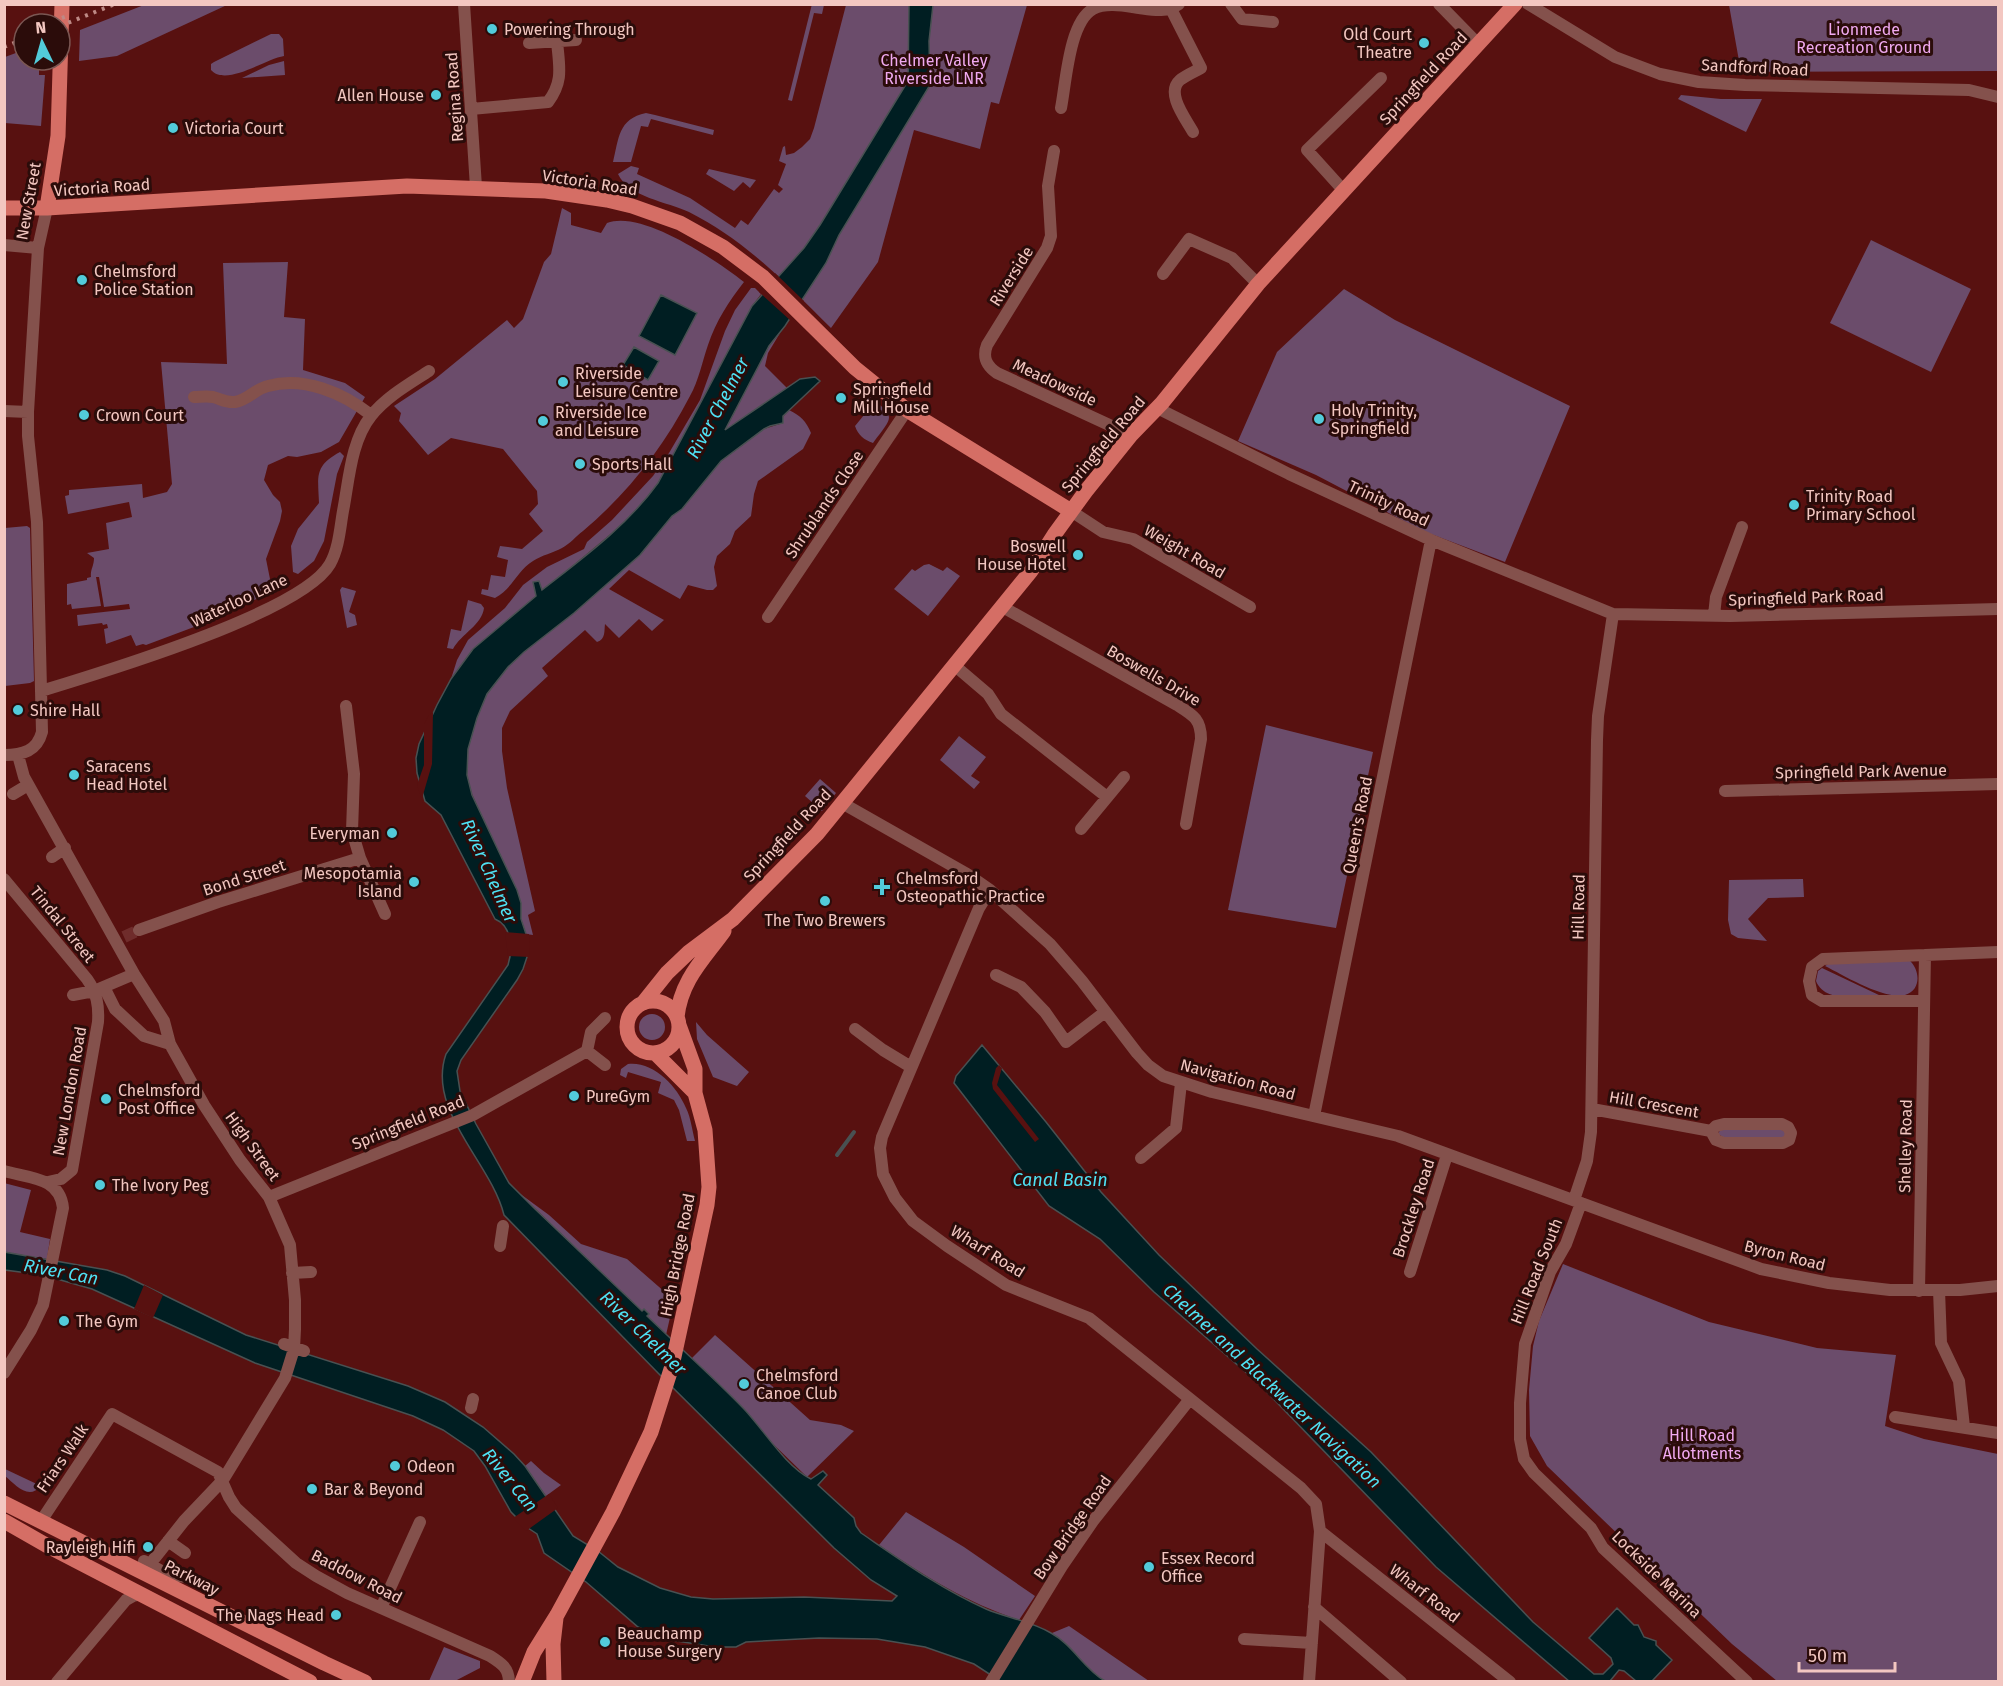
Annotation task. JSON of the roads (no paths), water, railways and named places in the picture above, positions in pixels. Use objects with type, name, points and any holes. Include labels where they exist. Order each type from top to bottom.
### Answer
[{"type":"main road","name":"New Street","points":[[47,208],[58,136],[62,4]]},
{"type":"main road","name":"Springfield Road","points":[[643,1003],[667,973],[689,952],[733,919],[817,834],[1031,571],[1071,511],[1131,435],[1157,408],[1258,284],[1515,4]]},
{"type":"main road","name":"Victoria Road","points":[[4,208],[47,208],[377,187],[476,187],[575,194],[649,211],[702,233],[751,266],[855,368],[907,410],[1071,511]]},
{"type":"main road","name":"Springfield Road","points":[[678,1021],[679,999],[684,988],[733,919]]},
{"type":"main road","points":[[655,1053],[670,1047],[675,1041],[678,1021],[667,1005],[659,1001],[643,1003],[636,1007],[627,1021],[628,1037],[639,1049],[655,1053],[697,1096]]},
{"type":"main road","name":"High Bridge Road","points":[[522,1682],[534,1652],[557,1616],[634,1468],[651,1432],[672,1366],[709,1187],[705,1130],[697,1096],[695,1069],[678,1021]]},
{"type":"main road","name":"Parkway","points":[[4,1503],[365,1682]]},
{"type":"main road","points":[[4,1521],[310,1682]]},
{"type":"main road","points":[[4,1531],[46,1545]]},
{"type":"main road","name":"High Bridge Road","points":[[554,1682],[553,1644],[557,1616]]},
{"type":"street","name":"Regina Road","points":[[464,4],[476,187]]},
{"type":"street","points":[[1231,4],[1242,19],[1274,22]]},
{"type":"street","points":[[1439,4],[1479,44]]},
{"type":"street","name":"Sandford Road","points":[[1528,4],[1615,57],[1660,74],[1699,82],[1969,90],[1998,97]]},
{"type":"street","points":[[1061,108],[1074,36],[1084,17],[1093,9],[1116,5],[1159,11],[1175,7],[1201,68],[1179,81],[1174,91],[1176,100],[1193,132]]},
{"type":"street","points":[[529,43],[576,40]]},
{"type":"street","points":[[471,109],[548,102],[556,92],[560,76],[557,41]]},
{"type":"street","points":[[1344,191],[1307,150],[1381,78]]},
{"type":"street","name":"Riverside","points":[[998,374],[989,367],[984,353],[1047,248],[1051,236],[1048,186],[1054,151]]},
{"type":"street","name":"New Street","points":[[18,755],[32,749],[42,732],[37,522],[28,436],[28,412],[38,248],[47,208]]},
{"type":"street","points":[[1163,274],[1189,239],[1232,258],[1258,284]]},
{"type":"street","points":[[4,245],[38,248]]},
{"type":"street","name":"Waterloo Lane","points":[[41,692],[222,629],[263,610],[314,581],[324,572],[335,550],[356,447],[363,429],[371,416],[393,395],[429,371]]},
{"type":"street","name":"Meadowside","points":[[998,374],[1131,435]]},
{"type":"street","points":[[194,397],[212,397],[226,402],[236,402],[270,385],[308,386],[340,395],[371,416]]},
{"type":"street","name":"Trinity Road","points":[[1157,408],[1200,431],[1431,540],[1613,614]]},
{"type":"street","name":"Shrublands Close","points":[[768,617],[907,410]]},
{"type":"street","points":[[4,411],[28,412]]},
{"type":"street","name":"Weight Road","points":[[1071,511],[1103,532],[1132,539],[1250,607]]},
{"type":"street","points":[[1714,615],[1716,597],[1742,527]]},
{"type":"street","name":"Queen's Road","points":[[1314,1116],[1431,540]]},
{"type":"street","name":"Boswells Drive","points":[[1001,606],[1178,705],[1197,720],[1201,728],[1201,739],[1186,824]]},
{"type":"street","name":"Springfield Park Road","points":[[1613,614],[1714,615],[1998,609]]},
{"type":"street","name":"Hill Road","points":[[1577,1202],[1591,1132],[1598,716],[1613,614]]},
{"type":"street","points":[[954,665],[988,694],[1001,714],[1107,797]]},
{"type":"street","points":[[346,706],[354,774],[352,831],[360,858],[385,914]]},
{"type":"street","points":[[4,755],[18,755]]},
{"type":"street","name":"High Street","points":[[18,755],[28,785],[120,940],[134,974],[164,1021],[170,1044],[204,1105],[240,1160],[270,1197],[290,1245],[295,1300],[294,1348],[285,1378],[223,1480],[146,1562],[168,1575],[187,1577]]},
{"type":"street","points":[[1081,829],[1124,777]]},
{"type":"street","name":"Springfield Park Avenue","points":[[1725,791],[1998,784]]},
{"type":"street","points":[[13,794],[28,785]]},
{"type":"street","name":"Navigation Road","points":[[842,803],[967,874],[990,890],[1050,944],[1148,1065],[1163,1076],[1212,1092],[1398,1136],[1577,1202]]},
{"type":"street","points":[[52,857],[64,848]]},
{"type":"street","name":"Bond Street","points":[[139,930],[218,902],[360,858]]},
{"type":"street","name":"Tindal Street","points":[[4,879],[87,979],[99,989],[115,1009],[144,1036],[170,1044]]},
{"type":"street","name":"Wharf Road","points":[[990,890],[979,908],[882,1137],[879,1148],[883,1174],[889,1188],[913,1221],[1006,1285],[1089,1318],[1316,1504],[1320,1531],[1309,1682]]},
{"type":"street","points":[[1924,1001],[1822,1001],[1812,995],[1809,981],[1812,967],[1823,959],[1998,952]]},
{"type":"street","name":"Shelley Road","points":[[1919,1291],[1925,955]]},
{"type":"street","points":[[73,995],[99,989],[134,974]]},
{"type":"street","points":[[996,975],[1021,987],[1045,1012],[1066,1042],[1105,1012]]},
{"type":"street","name":"New London Road","points":[[48,1182],[61,1179],[72,1170],[98,1022],[99,989]]},
{"type":"street","points":[[605,1018],[591,1032],[587,1051],[605,1065]]},
{"type":"street","points":[[855,1029],[911,1067]]},
{"type":"street","name":"Springfield Road","points":[[270,1197],[454,1124],[587,1051]]},
{"type":"street","points":[[1141,1158],[1176,1128],[1181,1083]]},
{"type":"street","name":"Hill Crescent","points":[[1592,1109],[1711,1131]]},
{"type":"street","name":"Hill Crescent","points":[[1724,1124],[1782,1124],[1788,1127],[1791,1133],[1789,1140],[1783,1143],[1724,1143],[1716,1140],[1711,1131],[1716,1126],[1724,1124]]},
{"type":"street","name":"Brockley Road","points":[[1410,1272],[1447,1155]]},
{"type":"street","points":[[4,1171],[48,1182],[62,1196],[63,1212],[43,1305],[31,1330],[4,1373]]},
{"type":"street","name":"Byron Road","points":[[1577,1202],[1761,1269],[1829,1283],[1919,1291],[1998,1286]]},
{"type":"street","name":"Hill Road South","points":[[1548,1487],[1524,1459],[1520,1439],[1520,1403],[1525,1344],[1550,1272],[1566,1244],[1577,1202]]},
{"type":"street","points":[[500,1246],[503,1226]]},
{"type":"street","points":[[292,1273],[311,1272]]},
{"type":"street","points":[[1939,1290],[1941,1343],[1959,1381],[1964,1427]]},
{"type":"street","name":"Bow Bridge Road","points":[[991,1682],[1062,1566],[1093,1521],[1190,1399]]},
{"type":"street","name":"Baddow Road","points":[[112,1414],[218,1472],[236,1508],[296,1563],[326,1582],[490,1656],[504,1665],[508,1672],[509,1682]]},
{"type":"street","name":"Friars Walk","points":[[41,1521],[112,1414]]},
{"type":"street","points":[[1895,1417],[1998,1433]]},
{"type":"street","name":"Lockside Marina","points":[[1548,1487],[1591,1528],[1603,1548],[1747,1682]]},
{"type":"street","points":[[381,1608],[420,1522]]},
{"type":"street","name":"Wharf Road","points":[[1320,1531],[1510,1682]]},
{"type":"street","points":[[168,1541],[185,1553]]},
{"type":"street","points":[[57,1682],[126,1600],[142,1594]]},
{"type":"street","points":[[1314,1607],[1401,1682]]},
{"type":"street","points":[[1244,1639],[1312,1643]]},
{"type":"water","points":[[909,5],[933,5],[929,41],[930,85],[839,235],[826,263],[785,326],[769,346],[725,430],[800,379],[815,377],[820,381],[783,416],[783,423],[764,429],[721,461],[640,555],[574,613],[524,652],[508,667],[487,694],[468,749],[467,775],[472,795],[517,890],[521,903],[521,919],[526,934],[527,957],[517,980],[461,1060],[457,1071],[460,1091],[509,1183],[642,1311],[644,1309],[649,1314],[647,1316],[744,1409],[793,1466],[811,1479],[823,1471],[827,1475],[818,1485],[854,1518],[861,1533],[953,1593],[994,1612],[1035,1625],[1051,1633],[1105,1681],[1000,1681],[974,1664],[925,1647],[877,1639],[819,1638],[746,1642],[736,1647],[715,1647],[656,1635],[638,1627],[586,1582],[544,1553],[537,1534],[511,1512],[474,1451],[443,1430],[413,1416],[255,1363],[92,1289],[43,1275],[5,1270],[4,1252],[107,1270],[125,1276],[246,1335],[408,1386],[445,1402],[483,1427],[514,1454],[525,1466],[573,1536],[598,1551],[618,1567],[660,1588],[691,1597],[713,1599],[804,1597],[892,1601],[897,1596],[871,1580],[834,1548],[658,1373],[504,1215],[497,1195],[452,1116],[445,1096],[442,1075],[446,1054],[508,965],[510,939],[505,927],[495,919],[441,815],[425,801],[417,773],[416,758],[419,744],[437,705],[451,679],[473,649],[536,596],[533,582],[539,581],[542,590],[573,566],[633,513],[658,483],[752,306],[804,248],[820,225],[908,81]]},
{"type":"water","points":[[661,295],[697,313],[675,355],[639,336]]},
{"type":"water","points":[[634,347],[659,361],[648,380],[623,365]]},
{"type":"water","name":"Canal Basin","points":[[982,1045],[1101,1192],[1159,1255],[1257,1349],[1371,1452],[1533,1622],[1594,1674],[1603,1674],[1613,1664],[1611,1658],[1589,1638],[1617,1608],[1634,1625],[1638,1625],[1644,1637],[1656,1641],[1656,1645],[1672,1660],[1652,1681],[1636,1681],[1624,1671],[1619,1670],[1610,1681],[1569,1681],[1436,1567],[1258,1383],[1154,1292],[1100,1239],[1049,1206],[954,1083],[956,1076]]},
{"type":"waterway","points":[[837,1155],[854,1132]]},
{"type":"tunnel","points":[[124,937],[139,930]]},
{"type":"railway","points":[[72,21],[115,4]]},
{"type":"railway","points":[[4,47],[12,44]]},
{"type":"place","name":"Powering Through","points":[[492,29]]},
{"type":"place","name":"Old Court Theatre","points":[[1424,43]]},
{"type":"place","name":"Allen House","points":[[436,95]]},
{"type":"place","name":"Victoria Court","points":[[173,128]]},
{"type":"place","name":"Chelmsford Police Station","points":[[82,280]]},
{"type":"place","name":"Riverside Leisure Centre","points":[[563,382]]},
{"type":"place","name":"Springfield Mill House","points":[[841,398]]},
{"type":"place","name":"Crown Court","points":[[84,415]]},
{"type":"place","name":"Holy Trinity, Springfield","points":[[1319,419]]},
{"type":"place","name":"Riverside Ice and Leisure","points":[[543,421]]},
{"type":"place","name":"Sports Hall","points":[[580,464]]},
{"type":"place","name":"Trinity Road Primary School","points":[[1794,505]]},
{"type":"place","name":"Boswell House Hotel","points":[[1078,555]]},
{"type":"place","name":"Shire Hall","points":[[18,710]]},
{"type":"place","name":"Saracens Head Hotel","points":[[74,775]]},
{"type":"place","name":"Everyman","points":[[392,833]]},
{"type":"place","name":"Mesopotamia Island","points":[[414,882]]},
{"type":"place","name":"Chelmsford Osteopathic Practice","points":[[882,887]]},
{"type":"place","name":"The Two Brewers","points":[[825,901]]},
{"type":"place","name":"PureGym","points":[[574,1096]]},
{"type":"place","name":"Chelmsford Post Office","points":[[106,1099]]},
{"type":"place","name":"The Ivory Peg","points":[[100,1185]]},
{"type":"place","name":"The Gym","points":[[64,1321]]},
{"type":"place","name":"Chelmsford Canoe Club","points":[[744,1384]]},
{"type":"place","name":"Odeon","points":[[395,1466]]},
{"type":"place","name":"Bar & Beyond","points":[[312,1489]]},
{"type":"place","name":"Rayleigh Hifi","points":[[148,1547]]},
{"type":"place","name":"Essex Record Office","points":[[1149,1567]]},
{"type":"place","name":"The Nags Head","points":[[336,1615]]},
{"type":"place","name":"Beauchamp House Surgery","points":[[605,1642]]},
{"type":"park label","name":"Lionmede Recreation Ground","points":[[1864,38]]},
{"type":"park label","name":"Chelmer Valley Riverside LNR","points":[[934,69]]},
{"type":"park label","name":"Hill Road Allotments","points":[[1702,1444]]},
{"type":"water label","name":"River Chelmer","points":[[718,408]]},
{"type":"water label","name":"River Chelmer","points":[[489,871]]},
{"type":"water label","name":"River Can","points":[[61,1272]]},
{"type":"water label","name":"River Chelmer","points":[[643,1333]]},
{"type":"water label","name":"Chelmer and Blackwater Navigation","points":[[1272,1386]]},
{"type":"water label","name":"River Can","points":[[510,1480]]}]
